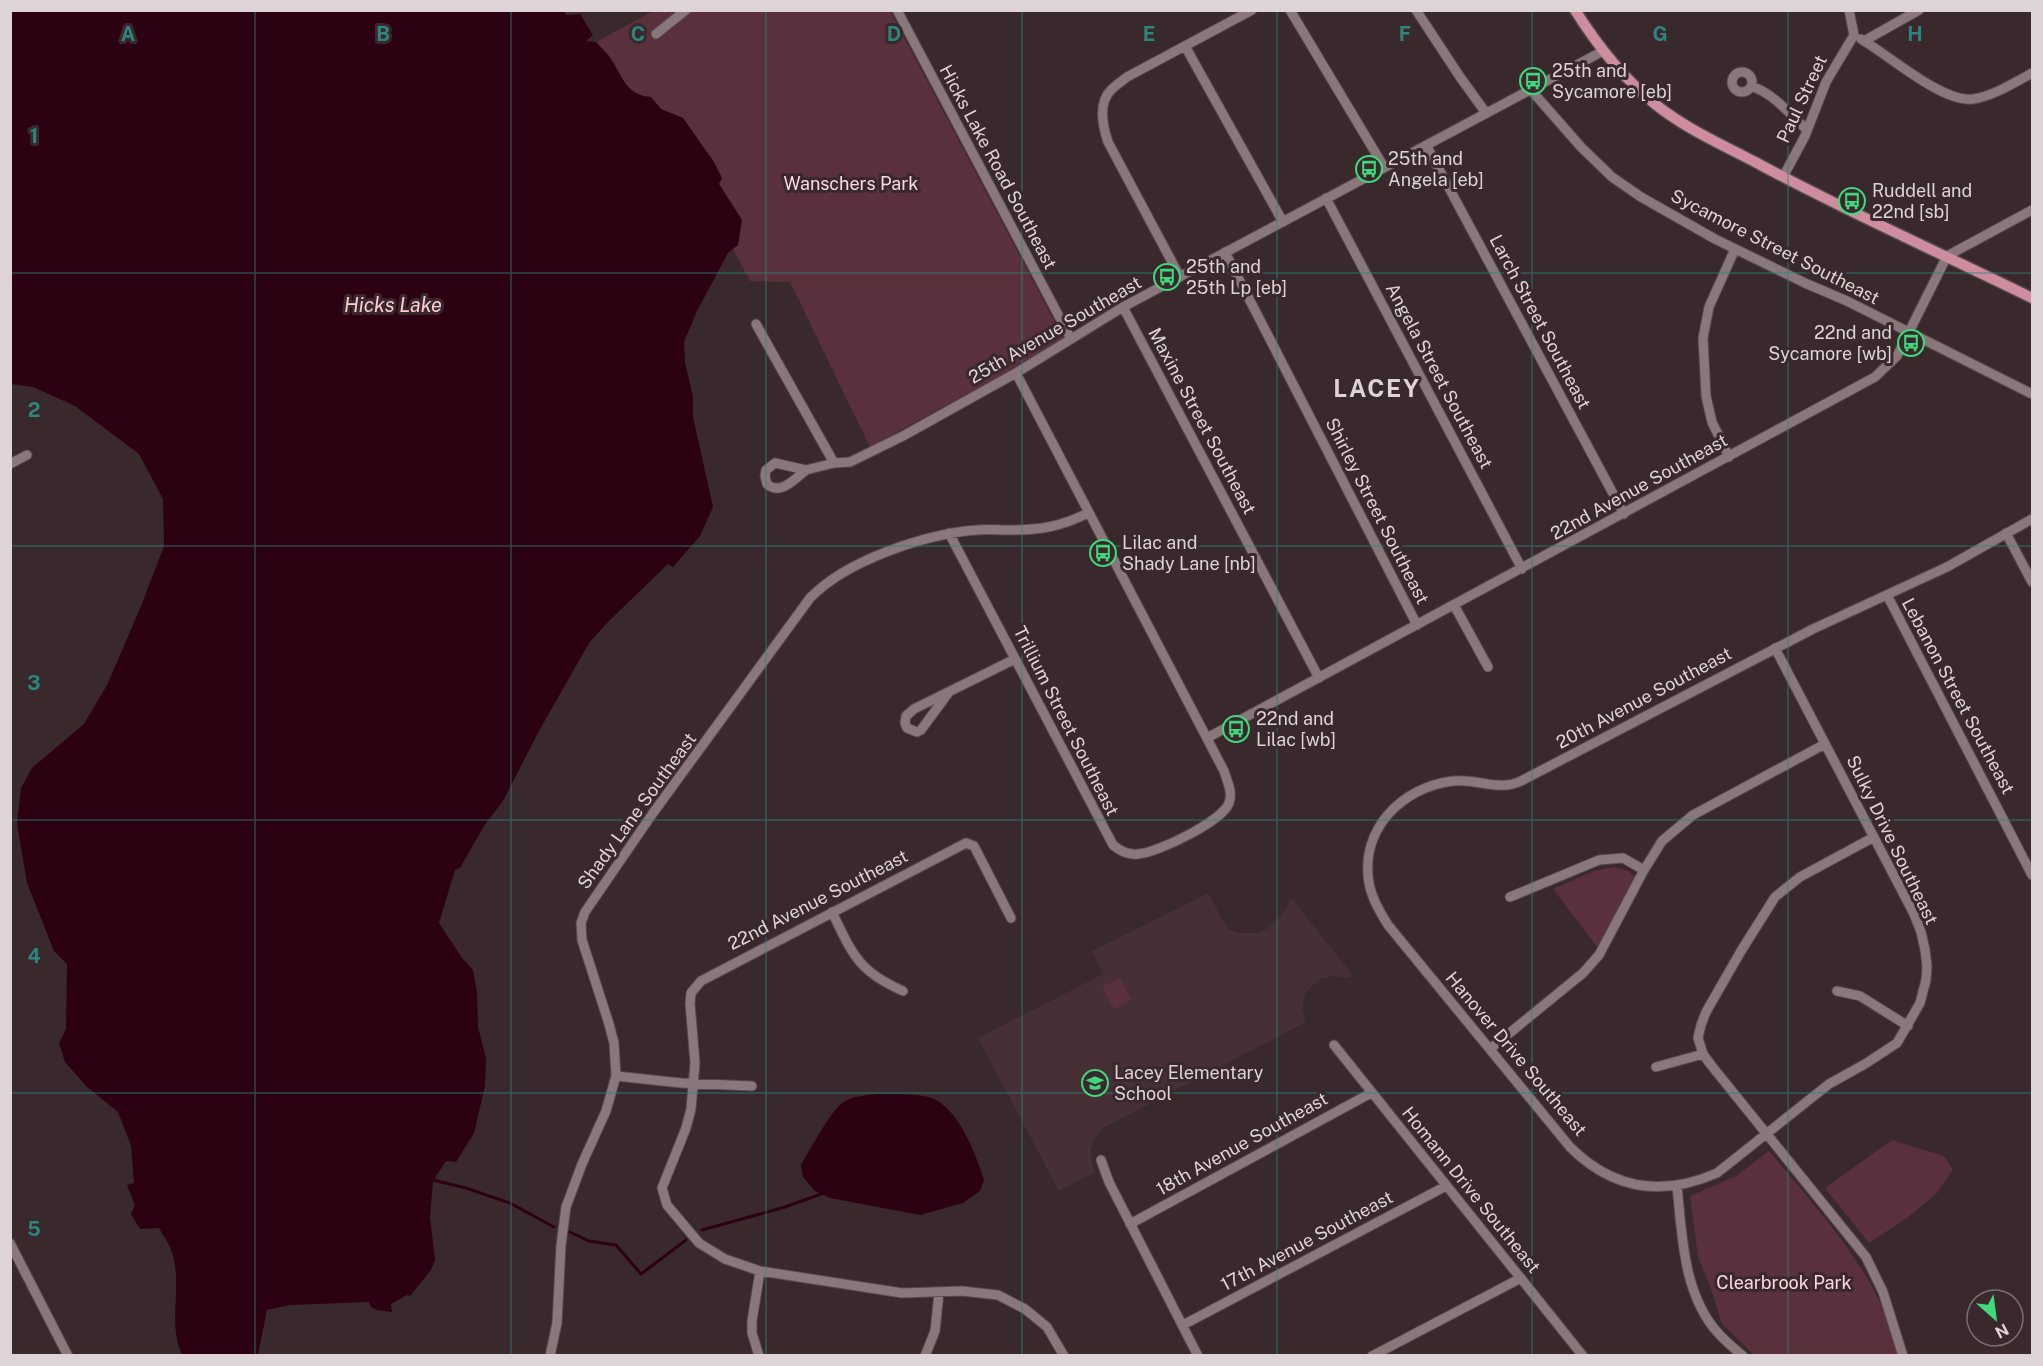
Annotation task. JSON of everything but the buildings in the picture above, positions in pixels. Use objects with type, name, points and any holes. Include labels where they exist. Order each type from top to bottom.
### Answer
[{"type":"main road","points":[[1575,10],[1603,51],[1625,76],[1654,103],[1678,121],[1783,177],[2032,298]]},
{"type":"street","points":[[656,34],[686,10]]},
{"type":"street","name":"Hicks Lake Road Southeast","points":[[897,10],[1071,339]]},
{"type":"street","points":[[1180,277],[1108,142],[1102,125],[1103,110],[1109,91],[1127,77],[1252,10]]},
{"type":"street","points":[[1290,10],[1384,167]]},
{"type":"street","points":[[1416,10],[1486,113]]},
{"type":"street","points":[[1849,10],[1854,35],[1940,92],[1960,99],[1974,99],[2032,74]]},
{"type":"street","points":[[1864,41],[1919,10]]},
{"type":"street","name":"Paul Street","points":[[1783,177],[1807,130],[1826,82],[1854,35]]},
{"type":"street","points":[[1185,46],[1283,222]]},
{"type":"street","name":"25th Avenue Southeast","points":[[806,470],[834,463],[850,462],[903,436],[1016,373],[1123,308],[1603,51]]},
{"type":"street","points":[[1751,86],[1773,98],[1807,130]]},
{"type":"street","name":"Sycamore Street Southeast","points":[[1531,90],[1562,127],[1612,177],[1641,197],[1735,249],[2032,394]]},
{"type":"street","name":"Larch Street Southeast","points":[[1426,145],[1624,514]]},
{"type":"street","name":"Angela Street Southeast","points":[[1326,198],[1522,569]]},
{"type":"street","points":[[1947,256],[2032,210]]},
{"type":"street","points":[[1729,457],[1712,422],[1708,405],[1703,338],[1709,307],[1735,249]]},
{"type":"street","name":"Shirley Street Southeast","points":[[1225,252],[1417,625]]},
{"type":"street","name":"22nd Avenue Southeast","points":[[1207,738],[1875,377],[1897,356],[1947,256]]},
{"type":"street","name":"Maxine Street Southeast","points":[[1123,308],[1319,678]]},
{"type":"street","points":[[756,324],[834,463]]},
{"type":"street","points":[[1016,373],[1207,738]]},
{"type":"street","points":[[10,464],[27,455]]},
{"type":"street","name":"Shady Lane Southeast","points":[[550,1356],[557,1323],[561,1245],[566,1207],[606,1111],[616,1076],[612,1034],[582,940],[581,923],[585,912],[653,813],[813,595],[822,586],[877,557],[918,541],[979,529],[1035,530],[1066,524],[1088,513]]},
{"type":"street","name":"20th Avenue Southeast","points":[[1409,795],[1424,787],[1455,780],[1475,780],[1501,786],[1512,785],[1813,628],[1947,567],[2032,519]]},
{"type":"street","name":"Trillium Street Southeast","points":[[950,533],[1113,845],[1128,854],[1146,853],[1194,831],[1222,813],[1229,803],[1230,790],[1224,771],[1207,738]]},
{"type":"street","points":[[2006,533],[2032,582]]},
{"type":"street","name":"Lebanon Street Southeast","points":[[1887,595],[2032,875]]},
{"type":"street","points":[[1454,605],[1488,667]]},
{"type":"street","name":"Sulky Drive Southeast","points":[[1766,1134],[1829,1084],[1897,1043],[1920,1003],[1927,966],[1925,950],[1914,914],[1775,648]]},
{"type":"street","points":[[949,692],[921,730],[917,732],[907,728],[906,716],[914,709],[1015,659]]},
{"type":"street","points":[[1490,1049],[1583,973],[1599,954],[1662,841],[1693,815],[1826,744]]},
{"type":"street","name":"Hanover Drive Southeast","points":[[1409,795],[1383,819],[1371,847],[1369,882],[1373,898],[1388,925],[1570,1147],[1585,1162],[1599,1171],[1635,1186],[1677,1186],[1697,1182],[1717,1173],[1766,1134]]},
{"type":"street","points":[[1874,837],[1800,877],[1775,897],[1706,1012],[1698,1038],[1703,1054],[1866,1257],[1883,1292],[1903,1356]]},
{"type":"street","name":"22nd Avenue Southeast","points":[[694,1084],[695,1064],[689,1013],[691,993],[701,981],[717,972],[966,843],[974,846],[1011,918]]},
{"type":"street","points":[[1510,897],[1599,860],[1623,858],[1644,870]]},
{"type":"street","points":[[832,912],[852,952],[869,973],[903,991]]},
{"type":"street","points":[[1837,991],[1860,996],[1908,1026]]},
{"type":"street","name":"Homann Drive Southeast","points":[[1334,1045],[1583,1356]]},
{"type":"street","points":[[1656,1067],[1703,1054]]},
{"type":"street","points":[[616,1076],[694,1084],[752,1086]]},
{"type":"street","points":[[694,1084],[686,1128],[662,1188],[664,1199],[686,1230],[699,1243],[725,1259],[760,1270],[902,1293],[980,1292],[998,1295],[1013,1302],[1047,1327],[1064,1356]]},
{"type":"street","name":"18th Avenue Southeast","points":[[1130,1224],[1371,1093]]},
{"type":"street","points":[[1101,1160],[1108,1182],[1198,1356]]},
{"type":"street","name":"17th Avenue Southeast","points":[[1183,1325],[1446,1186]]},
{"type":"street","points":[[1677,1186],[1684,1254],[1691,1283],[1702,1308],[1718,1334],[1743,1356]]},
{"type":"street","points":[[10,1243],[68,1356]]},
{"type":"street","points":[[759,1356],[752,1333],[752,1321],[760,1270]]},
{"type":"street","points":[[1372,1356],[1521,1278]]},
{"type":"street","points":[[924,1356],[935,1331],[939,1293]]},
{"type":"shaded area","name":"Lacey Elementary School","points":[[1207,894],[1225,925],[1237,933],[1259,933],[1266,929],[1285,911],[1291,898],[1352,974],[1348,978],[1332,976],[1320,979],[1309,989],[1305,994],[1302,1007],[1306,1022],[1103,1128],[1094,1140],[1091,1150],[1091,1161],[1095,1172],[1059,1191],[978,1038],[1103,974],[1092,951]]},
{"type":"green space","name":"Wanschers Park","points":[[653,11],[890,11],[1065,341],[870,447],[790,282],[750,281],[733,249],[738,245],[742,220],[719,184],[683,118],[661,109],[651,97],[629,88],[609,56],[596,42]]},
{"type":"green space","points":[[1613,867],[1629,871],[1636,879],[1629,896],[1597,947],[1553,889],[1594,871]]},
{"type":"green space","points":[[1120,978],[1131,999],[1114,1009],[1102,987]]},
{"type":"green space","points":[[1892,1140],[1944,1156],[1953,1169],[1937,1193],[1907,1218],[1869,1243],[1825,1188]]},
{"type":"green space","name":"Clearbrook Park","points":[[1769,1151],[1822,1215],[1859,1265],[1879,1300],[1899,1355],[1754,1355],[1722,1324],[1698,1257],[1690,1196],[1736,1176]]},
{"type":"water","name":"Hicks Lake","points":[[11,11],[563,11],[567,15],[580,14],[593,35],[586,41],[596,42],[606,52],[629,88],[651,97],[661,109],[683,118],[714,162],[722,178],[719,184],[742,220],[738,245],[728,253],[697,311],[684,342],[685,362],[693,397],[693,417],[713,507],[700,536],[673,567],[668,564],[589,643],[539,731],[503,801],[484,826],[460,868],[455,870],[439,923],[462,958],[473,970],[477,992],[478,1027],[486,1058],[485,1086],[474,1133],[456,1162],[446,1161],[433,1181],[430,1217],[435,1260],[431,1270],[410,1296],[407,1295],[391,1304],[392,1312],[377,1310],[371,1307],[369,1302],[290,1305],[267,1310],[258,1355],[182,1355],[176,1330],[176,1279],[172,1253],[159,1228],[140,1229],[131,1214],[135,1205],[127,1185],[134,1183],[131,1146],[118,1112],[87,1087],[65,1062],[59,1043],[66,1029],[67,964],[54,951],[27,883],[17,824],[21,788],[32,768],[84,724],[107,685],[164,546],[163,499],[139,454],[75,406],[33,387],[11,384]]},
{"type":"water","points":[[921,1095],[934,1099],[952,1113],[972,1147],[984,1180],[980,1191],[963,1203],[920,1215],[830,1198],[815,1191],[803,1177],[801,1165],[826,1124],[836,1109],[845,1101],[859,1096]]},
{"type":"waterway","points":[[432,1178],[510,1203],[554,1227]]},
{"type":"waterway","points":[[702,1230],[785,1207],[824,1193]]},
{"type":"waterway","points":[[570,1232],[589,1241],[616,1245],[641,1274],[686,1240]]},
{"type":"place","name":"25th and Sycamore [eb]","points":[[1533,81]]},
{"type":"place","name":"25th and Angela [eb]","points":[[1369,169]]},
{"type":"place","name":"Ruddell and 22nd [sb]","points":[[1852,201]]},
{"type":"place","name":"25th and 25th Lp [eb]","points":[[1167,277]]},
{"type":"place","name":"22nd and Sycamore [wb]","points":[[1911,343]]},
{"type":"place","name":"Lilac and Shady Lane [nb]","points":[[1103,553]]},
{"type":"place","name":"22nd and Lilac [wb]","points":[[1236,729]]},
{"type":"place","name":"Lacey Elementary School","points":[[1095,1083]]},
{"type":"district","name":"LACEY","points":[[1377,389]]}]
